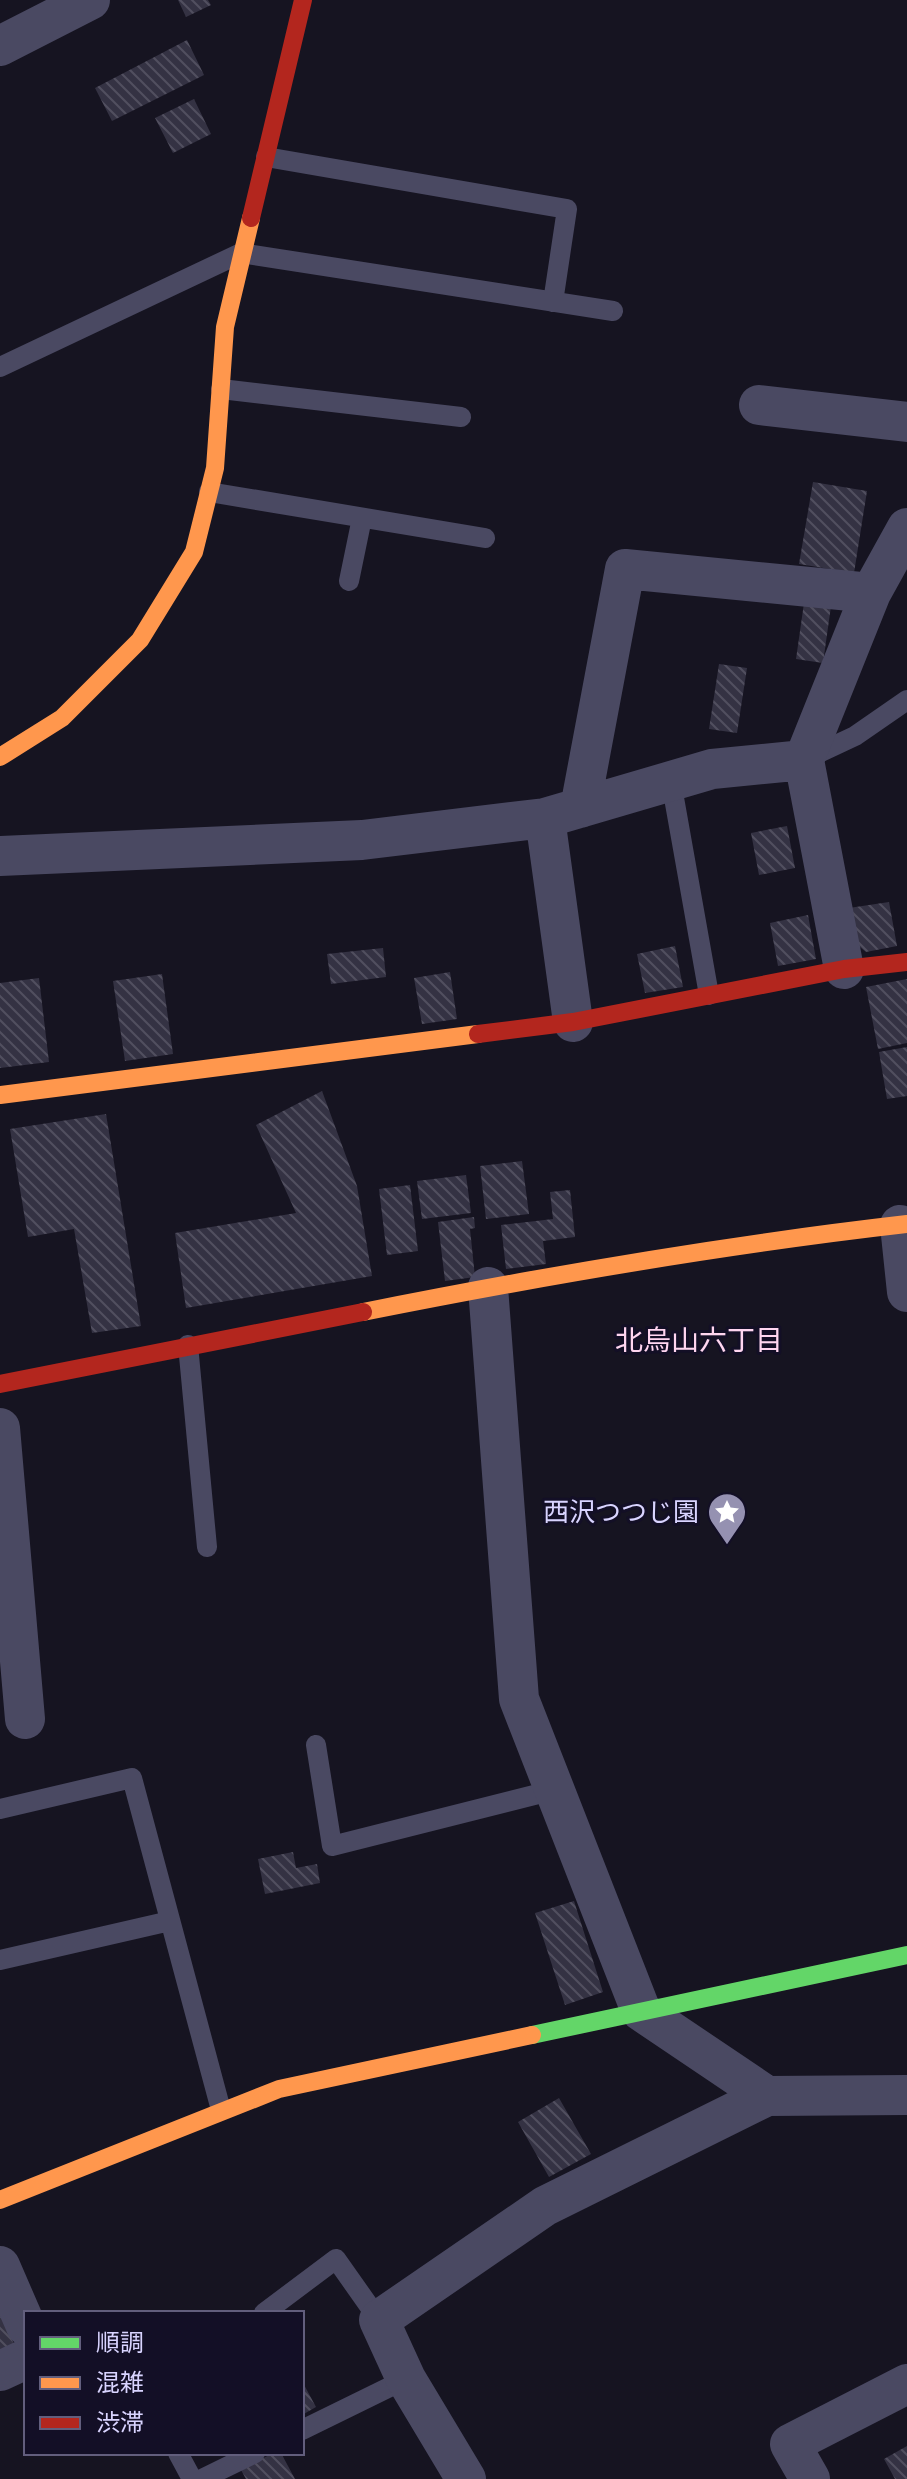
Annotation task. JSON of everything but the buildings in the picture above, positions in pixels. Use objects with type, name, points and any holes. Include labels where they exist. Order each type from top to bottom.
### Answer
[{"type":"street","points":[[0,46],[90,0]]},
{"type":"street","points":[[0,757],[62,718],[140,640],[194,552],[215,468],[225,327],[303,0]]},
{"type":"street","points":[[759,405],[907,422]]},
{"type":"street","points":[[844,969],[804,760],[871,593],[907,528]]},
{"type":"street","points":[[573,1022],[562,813],[625,569],[871,593]]},
{"type":"street","points":[[0,856],[362,840],[562,813],[712,769],[804,760]]},
{"type":"street","points":[[0,1095],[573,1022],[844,969],[907,962]]},
{"type":"street","points":[[0,1384],[488,1287],[793,1237],[903,1224],[907,1292]]},
{"type":"street","points":[[488,1287],[519,1699],[641,2011],[767,2096]]},
{"type":"street","points":[[0,1428],[25,1719]]},
{"type":"street","points":[[0,2200],[279,2089],[907,1955]]},
{"type":"street","points":[[466,2479],[406,2379],[379,2320],[545,2206],[767,2096],[907,2095]]},
{"type":"street","points":[[0,2266],[24,2321]]},
{"type":"street","points":[[0,2371],[24,2360]]},
{"type":"street","points":[[810,2479],[790,2444],[907,2384]]},
{"type":"lane","points":[[266,157],[567,209],[553,302]]},
{"type":"lane","points":[[0,367],[241,253],[613,311]]},
{"type":"lane","points":[[221,389],[461,417]]},
{"type":"lane","points":[[209,492],[485,538]]},
{"type":"lane","points":[[349,581],[362,518]]},
{"type":"lane","points":[[804,760],[855,736],[907,700]]},
{"type":"lane","points":[[671,781],[709,995]]},
{"type":"lane","points":[[188,1345],[207,1547]]},
{"type":"lane","points":[[316,1745],[332,1846],[554,1790]]},
{"type":"lane","points":[[0,1809],[132,1778],[221,2110]]},
{"type":"lane","points":[[0,1960],[170,1921]]},
{"type":"lane","points":[[267,2311],[336,2259],[379,2320]]},
{"type":"lane","points":[[304,2429],[406,2379]]},
{"type":"lane","points":[[179,2455],[192,2479]]},
{"type":"lane","points":[[202,2479],[251,2455]]},
{"type":"traffic: fast","points":[[532,2035],[907,1955]]},
{"type":"traffic: slow","points":[[0,757],[62,718],[140,640],[194,552],[215,468],[225,327],[251,218]]},
{"type":"traffic: slow","points":[[0,1095],[478,1034]]},
{"type":"traffic: slow","points":[[363,1312],[634,1262],[907,1224]]},
{"type":"traffic: slow","points":[[0,2200],[279,2089],[532,2035]]},
{"type":"traffic: jam","points":[[251,218],[303,0]]},
{"type":"traffic: jam","points":[[478,1034],[573,1022],[844,969],[907,962]]},
{"type":"traffic: jam","points":[[0,1384],[363,1312]]},
{"type":"place","name":"西沢つつじ園","points":[[727,1546]]},
{"type":"district","name":"北烏山六丁目","points":[[699,1340]]}]
